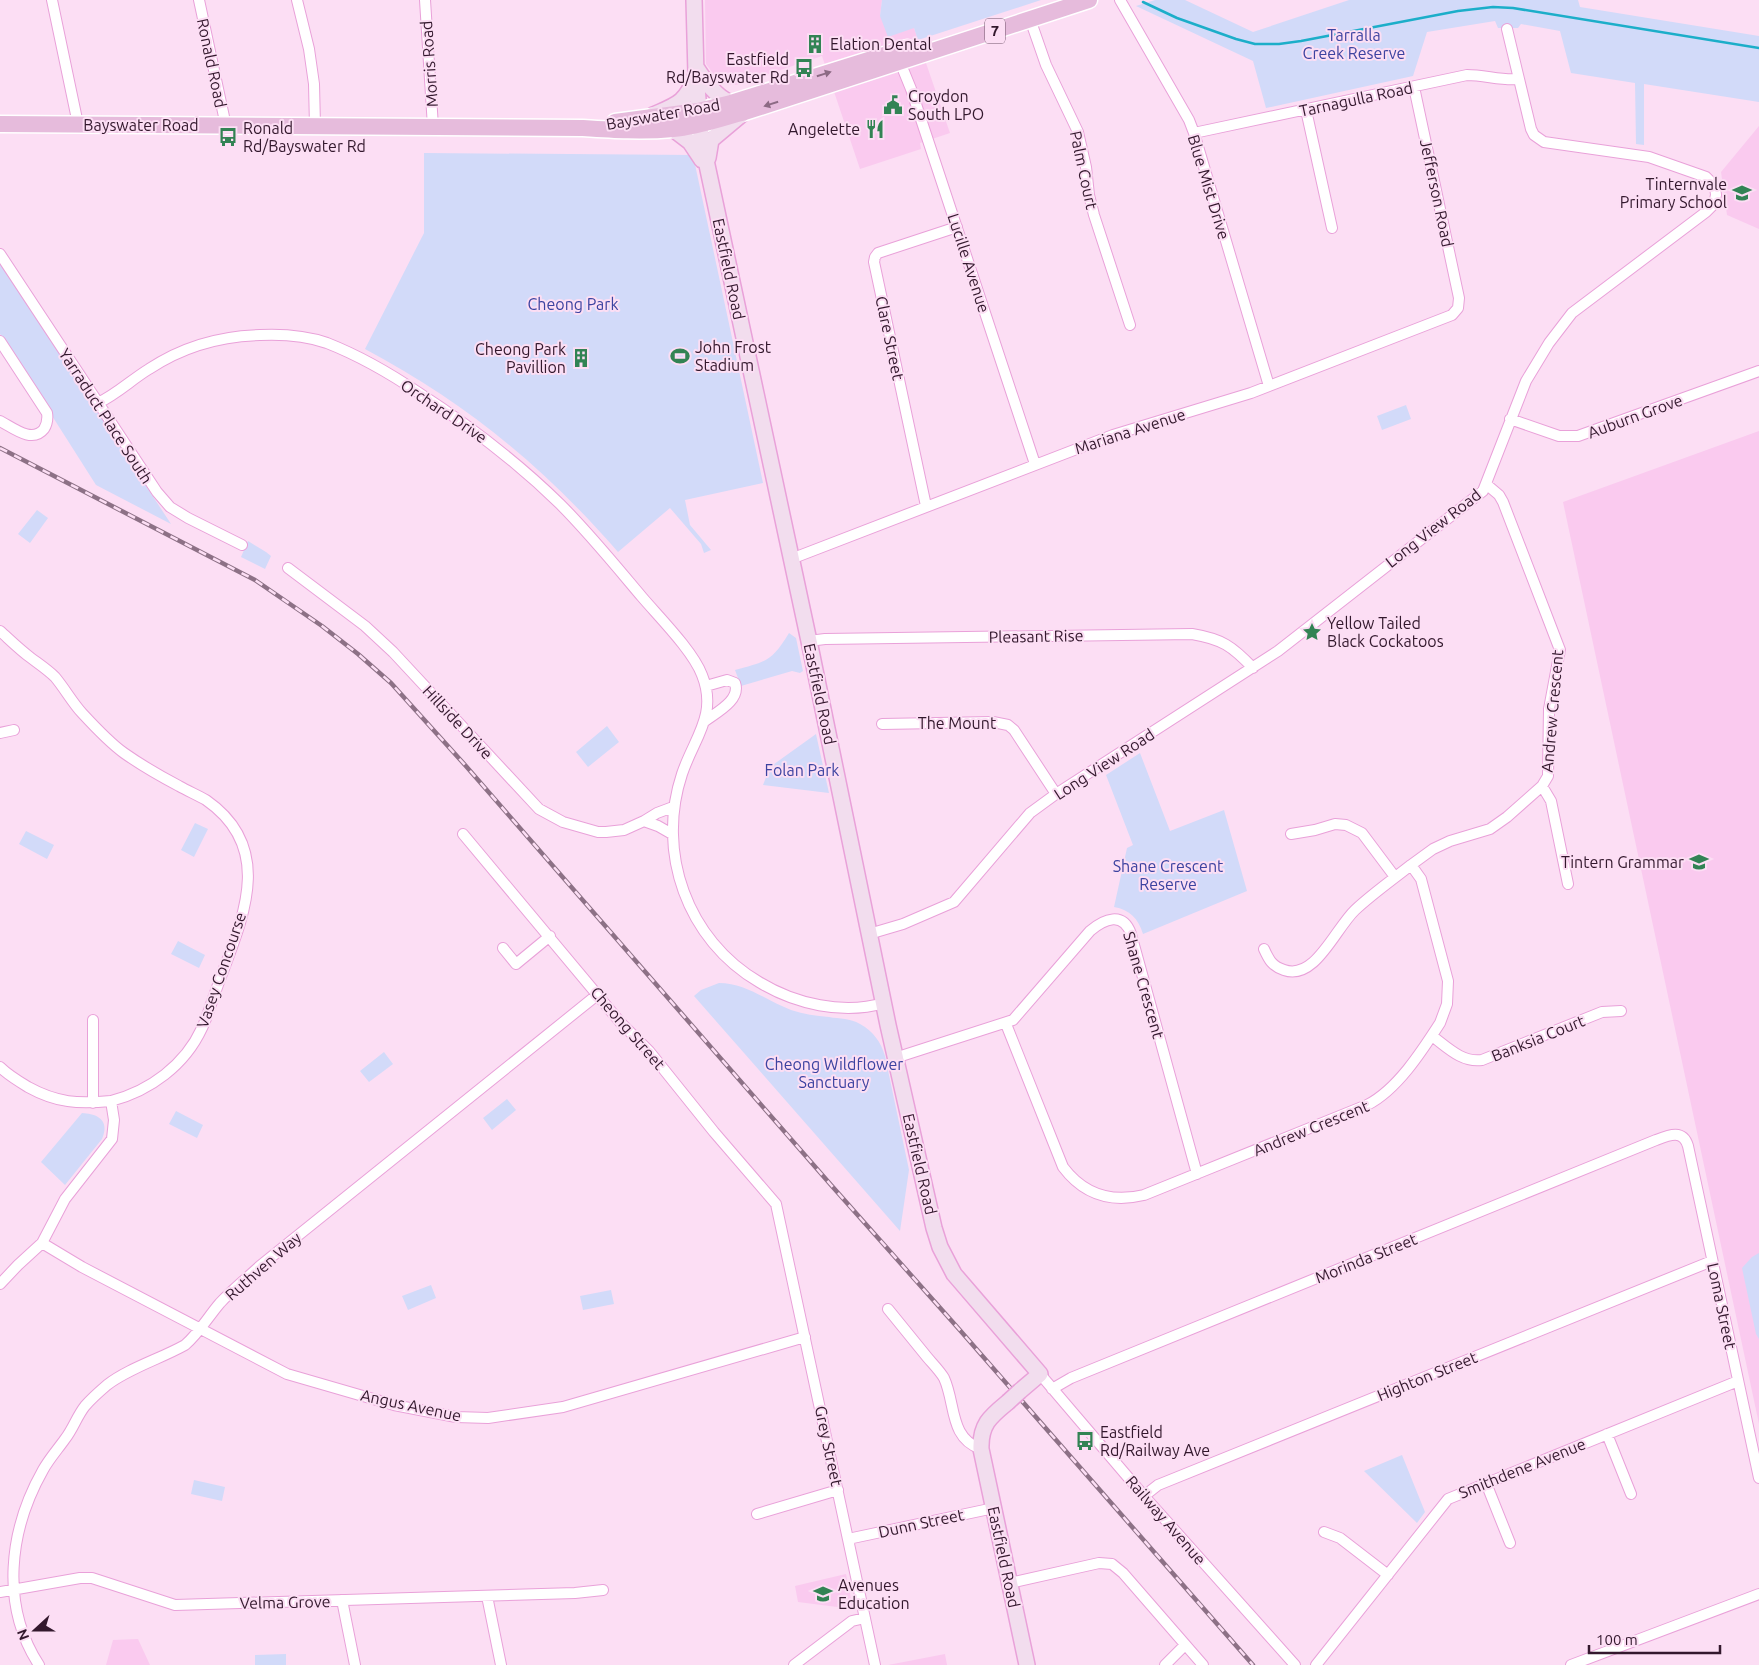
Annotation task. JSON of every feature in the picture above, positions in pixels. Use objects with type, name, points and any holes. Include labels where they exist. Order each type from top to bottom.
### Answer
[{"type":"main road","name":"Eastfield Road","points":[[694,0],[699,118],[708,169],[809,641],[869,934],[934,1228],[943,1254],[954,1274],[1040,1374],[992,1415],[985,1426],[981,1439],[981,1448],[1027,1665]]},
{"type":"main road","name":"Bayswater Road","points":[[583,128],[647,117],[699,118],[746,112],[1057,0]]},
{"type":"main road","name":"Bayswater Road","points":[[0,124],[583,128],[619,131],[673,129],[731,102],[894,58],[1089,0]]},
{"type":"main road","points":[[696,71],[716,93],[724,100],[731,102]]},
{"type":"main road","points":[[647,117],[683,100],[690,91],[696,71]]},
{"type":"main road","points":[[708,169],[711,140],[746,112]]},
{"type":"main road","points":[[673,129],[690,142],[708,169]]},
{"type":"street","points":[[52,0],[78,124]]},
{"type":"street","name":"Ronald Road","points":[[199,0],[226,126]]},
{"type":"street","points":[[296,0],[312,66],[315,95],[315,126]]},
{"type":"street","name":"Morris Road","points":[[425,0],[433,128]]},
{"type":"street","name":"Blue Mist Drive","points":[[1120,0],[1189,120],[1269,386]]},
{"type":"street","name":"Palm Court","points":[[1030,19],[1046,65],[1078,132],[1094,215],[1130,325]]},
{"type":"street","name":"Long View Road","points":[[869,934],[903,924],[954,902],[1030,813],[1056,794],[1278,651],[1483,491],[1510,418],[1526,382],[1549,343],[1572,313],[1714,204],[1716,196],[1715,186],[1706,176],[1649,157],[1544,142],[1534,134],[1531,129],[1507,29]]},
{"type":"street","name":"Lucille Avenue","points":[[894,58],[911,89],[1035,464]]},
{"type":"street","name":"Tarnagulla Road","points":[[1194,133],[1467,75],[1481,75],[1506,80],[1519,79]]},
{"type":"street","name":"Jefferson Road","points":[[1414,87],[1460,298]]},
{"type":"street","points":[[1306,110],[1332,228]]},
{"type":"street","name":"Clare Street","points":[[926,506],[874,262],[878,253],[957,227]]},
{"type":"street","name":"Yarraduct Place South","points":[[0,254],[156,492],[170,507],[242,545]]},
{"type":"street","name":"Mariana Avenue","points":[[791,559],[1113,435],[1269,386],[1448,318],[1458,308],[1460,298]]},
{"type":"street","name":"Orchard Drive","points":[[98,403],[119,392],[148,369],[174,355],[198,345],[223,338],[258,335],[305,338],[325,342],[347,352],[399,380],[458,418],[500,450],[535,481],[583,529],[682,644],[698,665],[706,686]]},
{"type":"street","points":[[0,341],[47,413],[48,420],[46,426],[37,434],[24,434],[0,421]]},
{"type":"street","name":"Auburn Grove","points":[[1510,418],[1558,436],[1578,436],[1759,372]]},
{"type":"street","name":"Andrew Crescent","points":[[1006,1024],[1060,1160],[1067,1172],[1083,1187],[1101,1195],[1125,1199],[1144,1195],[1377,1100],[1393,1087],[1432,1036],[1444,1014],[1447,1004],[1448,981],[1420,879],[1412,865],[1433,849],[1450,841],[1490,829],[1507,817],[1542,786],[1548,776],[1549,709],[1560,650],[1503,502],[1493,489],[1486,484]]},
{"type":"street","name":"Hillside Drive","points":[[288,568],[365,626],[393,652],[539,809],[563,822],[598,832],[606,832],[624,830],[674,807]]},
{"type":"street","name":"Vasey Concourse","points":[[0,631],[54,676],[82,713],[122,752],[205,800],[224,816],[236,830],[243,844],[247,858],[248,874],[247,893],[241,918],[203,1027],[191,1048],[173,1068],[154,1083],[129,1096],[93,1103],[72,1103],[43,1095],[1,1070]]},
{"type":"street","name":"Pleasant Rise","points":[[809,641],[826,639],[1192,634],[1221,641],[1235,650],[1253,668]]},
{"type":"street","points":[[706,721],[732,699],[737,688],[735,683],[727,680],[706,686],[708,700],[706,721],[683,770],[674,807],[672,834],[674,856],[678,876],[696,919],[715,946],[740,970],[769,988],[815,1004],[870,1008],[884,1003]]},
{"type":"street","name":"The Mount","points":[[882,724],[993,722],[1008,725],[1020,738],[1056,794]]},
{"type":"street","points":[[0,733],[14,730]]},
{"type":"street","points":[[1542,786],[1551,801],[1568,884]]},
{"type":"street","points":[[644,821],[672,834]]},
{"type":"street","points":[[1291,834],[1308,832],[1336,824],[1346,824],[1362,833],[1395,877]]},
{"type":"street","name":"Cheong Street","points":[[463,834],[620,1022],[649,1051],[714,1132],[776,1204],[782,1228]]},
{"type":"street","points":[[1264,949],[1269,962],[1276,968],[1287,972],[1303,970],[1311,966],[1354,911],[1412,865]]},
{"type":"street","name":"Shane Crescent","points":[[896,1058],[1006,1024],[1013,1020],[1098,924],[1108,919],[1116,919],[1123,922],[1131,934],[1197,1174]]},
{"type":"street","points":[[503,948],[516,964],[550,936]]},
{"type":"street","name":"Ruthven Way","points":[[39,1665],[18,1619],[12,1590],[13,1561],[17,1536],[28,1502],[44,1469],[66,1438],[85,1406],[108,1385],[185,1345],[194,1337],[222,1301],[260,1266],[598,995]]},
{"type":"street","name":"Banksia Court","points":[[1432,1036],[1463,1058],[1482,1060],[1602,1012],[1621,1011]]},
{"type":"street","points":[[93,1020],[93,1103]]},
{"type":"street","points":[[0,1284],[42,1244],[65,1199],[112,1139],[114,1120],[111,1101]]},
{"type":"street","name":"Morinda Street","points":[[1052,1389],[1071,1378],[1656,1140],[1673,1134],[1682,1136]]},
{"type":"street","name":"Loma Street","points":[[1682,1136],[1688,1146],[1759,1478]]},
{"type":"street","name":"Grey Street","points":[[782,1228],[875,1665]]},
{"type":"street","name":"Angus Avenue","points":[[42,1244],[82,1267],[287,1374],[394,1405],[456,1417],[488,1418],[562,1407],[805,1337]]},
{"type":"street","name":"Highton Street","points":[[1144,1496],[1158,1485],[1712,1261]]},
{"type":"street","points":[[888,1309],[943,1376],[952,1401],[955,1423],[960,1433],[974,1446],[981,1448]]},
{"type":"street","name":"Railway Avenue","points":[[1040,1374],[1144,1496],[1295,1665]]},
{"type":"street","name":"Smithdene Avenue","points":[[1316,1665],[1448,1499],[1738,1381]]},
{"type":"street","points":[[1607,1434],[1631,1494]]},
{"type":"street","points":[[1486,1483],[1510,1543]]},
{"type":"street","points":[[757,1514],[838,1490]]},
{"type":"street","name":"Dunn Street","points":[[848,1539],[994,1508]]},
{"type":"street","points":[[1324,1532],[1340,1538],[1388,1575]]},
{"type":"street","points":[[1010,1583],[1099,1563],[1106,1562],[1112,1564],[1123,1573],[1203,1665]]},
{"type":"street","name":"Velma Grove","points":[[0,1592],[80,1578],[92,1578],[174,1605],[575,1594],[603,1590]]},
{"type":"street","points":[[1571,1665],[1759,1594]]},
{"type":"street","points":[[487,1596],[502,1665]]},
{"type":"street","points":[[342,1600],[355,1665]]},
{"type":"street","points":[[794,1665],[852,1621],[865,1618]]},
{"type":"street","points":[[1165,1665],[1185,1645]]},
{"type":"shaded area","points":[[705,0],[882,0],[880,16],[914,28],[950,133],[920,143],[921,149],[860,169],[822,56],[736,85],[727,84],[717,79],[706,64]]},
{"type":"shaded area","name":"Tinternvale Primary School","points":[[1759,126],[1759,229],[1727,215],[1721,172]]},
{"type":"shaded area","name":"Tintern Grammar","points":[[1759,431],[1759,1424],[1563,502]]},
{"type":"shaded area","name":"Avenues Education","points":[[846,1574],[853,1609],[798,1602],[795,1586]]},
{"type":"shaded area","points":[[138,1639],[150,1665],[106,1665],[113,1640]]},
{"type":"shaded area","points":[[945,1654],[947,1665],[888,1665]]},
{"type":"green space","points":[[882,0],[1041,0],[918,40],[914,28],[888,37],[880,16]]},
{"type":"green space","name":"Tarralla Creek Reserve","points":[[1155,0],[1185,0],[1253,32],[1349,0],[1578,0],[1580,7],[1759,36],[1759,102],[1644,84],[1644,145],[1636,144],[1635,83],[1571,73],[1560,31],[1521,24],[1518,28],[1498,28],[1495,21],[1427,32],[1413,76],[1266,108],[1253,61],[1136,6]]},
{"type":"green space","name":"Cheong Park","points":[[424,153],[693,155],[763,483],[685,500],[690,525],[711,550],[704,553],[701,544],[670,508],[618,552],[561,492],[501,438],[437,391],[365,349],[424,233]]},
{"type":"green space","points":[[0,263],[171,524],[96,485],[0,334]]},
{"type":"green space","points":[[1406,405],[1411,419],[1382,430],[1377,416]]},
{"type":"green space","points":[[37,510],[48,518],[30,543],[18,534]]},
{"type":"green space","points":[[248,541],[271,556],[265,569],[241,557]]},
{"type":"green space","points":[[789,633],[796,638],[803,671],[800,673],[792,671],[741,686],[735,670],[754,665],[773,655]]},
{"type":"green space","points":[[607,726],[619,742],[588,767],[576,752]]},
{"type":"green space","name":"Folan Park","points":[[816,734],[829,793],[763,785],[770,767]]},
{"type":"green space","name":"Shane Crescent Reserve","points":[[1140,753],[1170,831],[1224,810],[1247,891],[1143,934],[1139,923],[1133,916],[1125,910],[1114,907],[1127,848],[1133,845],[1106,775]]},
{"type":"green space","points":[[195,823],[208,829],[194,857],[181,850]]},
{"type":"green space","points":[[26,831],[54,845],[47,859],[19,844]]},
{"type":"green space","points":[[178,941],[205,955],[199,968],[171,954]]},
{"type":"green space","name":"Cheong Wildflower Sanctuary","points":[[719,983],[747,989],[791,1010],[856,1022],[876,1037],[885,1056],[909,1170],[900,1231],[694,996],[701,990]]},
{"type":"green space","points":[[384,1052],[393,1064],[369,1082],[360,1071]]},
{"type":"green space","points":[[507,1099],[516,1110],[492,1130],[483,1118]]},
{"type":"green space","points":[[176,1111],[203,1125],[197,1138],[169,1124]]},
{"type":"green space","points":[[82,1113],[101,1119],[104,1132],[102,1139],[65,1185],[41,1162]]},
{"type":"green space","points":[[1759,1253],[1759,1339],[1756,1334],[1742,1268],[1752,1257]]},
{"type":"green space","points":[[431,1285],[436,1298],[408,1310],[402,1296]]},
{"type":"green space","points":[[611,1290],[614,1304],[583,1310],[580,1296]]},
{"type":"green space","points":[[1402,1455],[1425,1512],[1417,1523],[1364,1471]]},
{"type":"green space","points":[[194,1480],[225,1487],[222,1501],[191,1494]]},
{"type":"green space","points":[[286,1654],[286,1665],[255,1665],[255,1655]]},
{"type":"waterway","points":[[1143,2],[1177,18],[1255,44],[1279,44],[1301,41],[1458,11],[1493,7],[1513,8],[1759,48]]},
{"type":"railway","points":[[0,448],[255,580],[322,626],[391,683],[465,765],[1253,1665]]},
{"type":"place","name":"Elation Dental","points":[[815,44]]},
{"type":"place","name":"Eastfield Rd/Bayswater Rd","points":[[804,68]]},
{"type":"place","name":"Croydon South LPO","points":[[893,105]]},
{"type":"place","name":"Angelette","points":[[875,129]]},
{"type":"place","name":"Ronald Rd/Bayswater Rd","points":[[228,137]]},
{"type":"place","name":"Tinternvale Primary School","points":[[1742,193]]},
{"type":"place","name":"John Frost Stadium","points":[[680,356]]},
{"type":"place","name":"Cheong Park Pavillion","points":[[581,358]]},
{"type":"place","name":"Yellow Tailed Black Cockatoos","points":[[1312,632]]},
{"type":"place","name":"Tintern Grammar","points":[[1699,862]]},
{"type":"place","name":"Eastfield Rd/Railway Ave","points":[[1085,1441]]},
{"type":"place","name":"Avenues Education","points":[[823,1594]]}]
